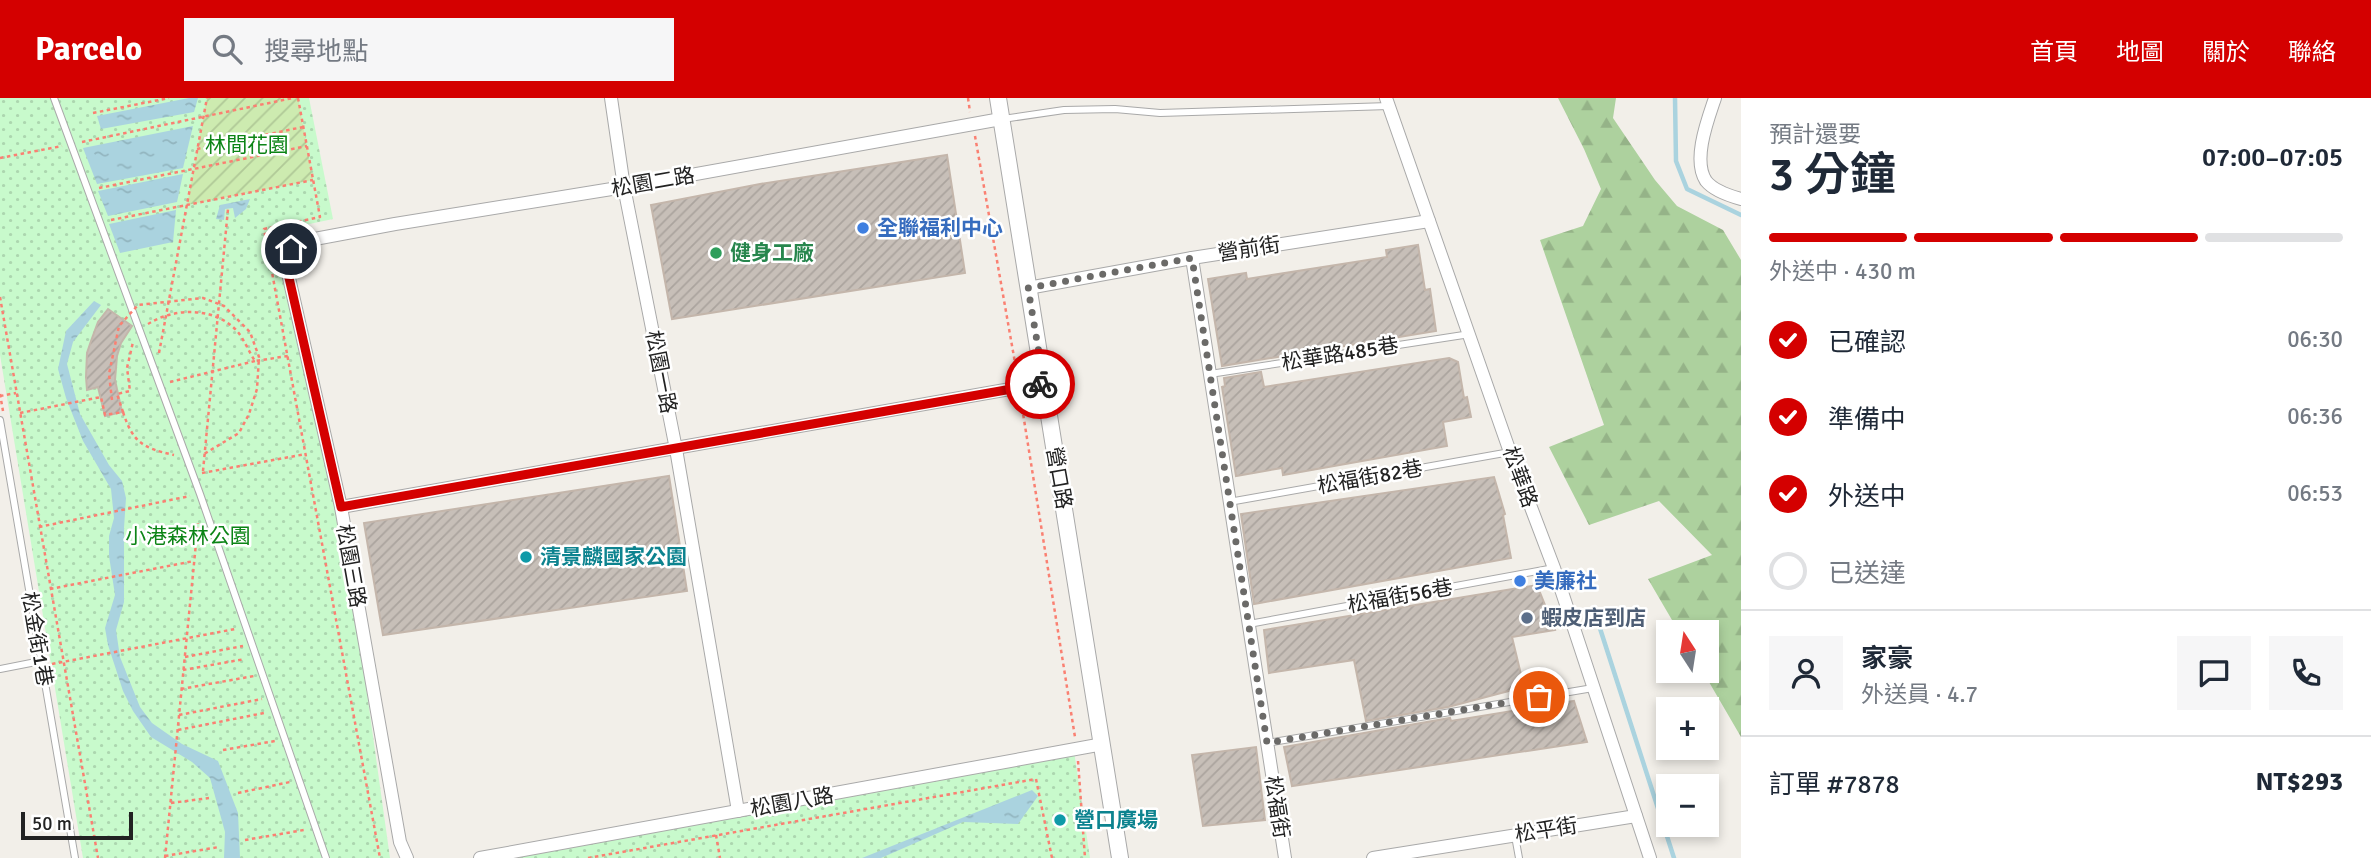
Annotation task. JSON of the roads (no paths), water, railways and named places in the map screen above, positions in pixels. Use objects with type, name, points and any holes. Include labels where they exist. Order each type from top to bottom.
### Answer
[{"type":"street","name":"松園一路","points":[[611,98],[624,187],[676,449],[738,811]]},
{"type":"street","name":"營口路","points":[[998,98],[1121,858]]},
{"type":"street","points":[[1715,98],[1702,136],[1701,160],[1706,180],[1723,193],[1741,199]]},
{"type":"street","name":"松華路","points":[[1388,102],[1510,452],[1554,568],[1650,858]]},
{"type":"street","name":"松園二路","points":[[304,241],[1001,119]]},
{"type":"street","name":"營前街","points":[[1028,288],[1192,258],[1429,221]]},
{"type":"street","name":"松園三路","points":[[304,241],[291,249],[287,269],[341,507],[400,842],[407,858]]},
{"type":"street","name":"松福街","points":[[1192,258],[1285,858]]},
{"type":"street","points":[[341,507],[1044,383]]},
{"type":"street","name":"松園八路","points":[[480,858],[1103,744]]},
{"type":"street","name":"松平街","points":[[1373,858],[1636,816]]},
{"type":"lane","points":[[54,98],[141,329],[326,858]]},
{"type":"lane","points":[[1001,119],[1064,110],[1115,109],[1160,113],[1388,102]]},
{"type":"lane","name":"松華路485巷","points":[[1210,374],[1469,334]]},
{"type":"lane","name":"松金街1巷","points":[[0,420],[75,858]]},
{"type":"lane","name":"松福街82巷","points":[[1229,502],[1510,452]]},
{"type":"lane","name":"松福街56巷","points":[[1247,624],[1554,568]]},
{"type":"lane","points":[[0,669],[42,664]]},
{"type":"lane","points":[[1267,743],[1594,688]]},
{"type":"lane","points":[[1515,835],[1520,858]]},
{"type":"water","points":[[198,98],[194,112],[101,129],[97,116]]},
{"type":"water","points":[[193,126],[183,168],[97,184],[83,148]]},
{"type":"water","points":[[183,174],[177,202],[108,216],[98,191]]},
{"type":"water","points":[[250,199],[246,209],[235,218],[233,208],[225,209],[224,220],[216,219],[220,205]]},
{"type":"water","points":[[176,210],[173,242],[120,253],[109,224]]},
{"type":"water","points":[[94,301],[101,305],[73,342],[67,364],[80,414],[109,465],[122,481],[126,498],[124,602],[116,630],[120,657],[140,707],[152,723],[182,744],[218,761],[238,813],[240,858],[224,858],[225,832],[210,778],[192,762],[151,737],[123,691],[108,645],[105,628],[115,595],[109,556],[109,536],[114,518],[111,489],[83,441],[58,369],[66,331]]},
{"type":"water","points":[[1032,790],[1038,796],[1018,824],[963,822],[881,858],[862,858]]},
{"type":"waterway","points":[[1675,98],[1676,161],[1687,189],[1741,215]]},
{"type":"waterway","points":[[1596,616],[1674,858]]},
{"type":"place","name":"全聯福利中心","points":[[863,228]]},
{"type":"place","name":"健身工廠","points":[[716,253]]},
{"type":"place","name":"清景麟國家公園","points":[[526,557]]},
{"type":"place","name":"美廉社","points":[[1520,581]]},
{"type":"place","name":"蝦皮店到店","points":[[1527,618]]},
{"type":"place","name":"營口廣場","points":[[1060,820]]},
{"type":"park label","name":"林間花園","points":[[247,145]]},
{"type":"park label","name":"小港森林公園","points":[[188,536]]}]
